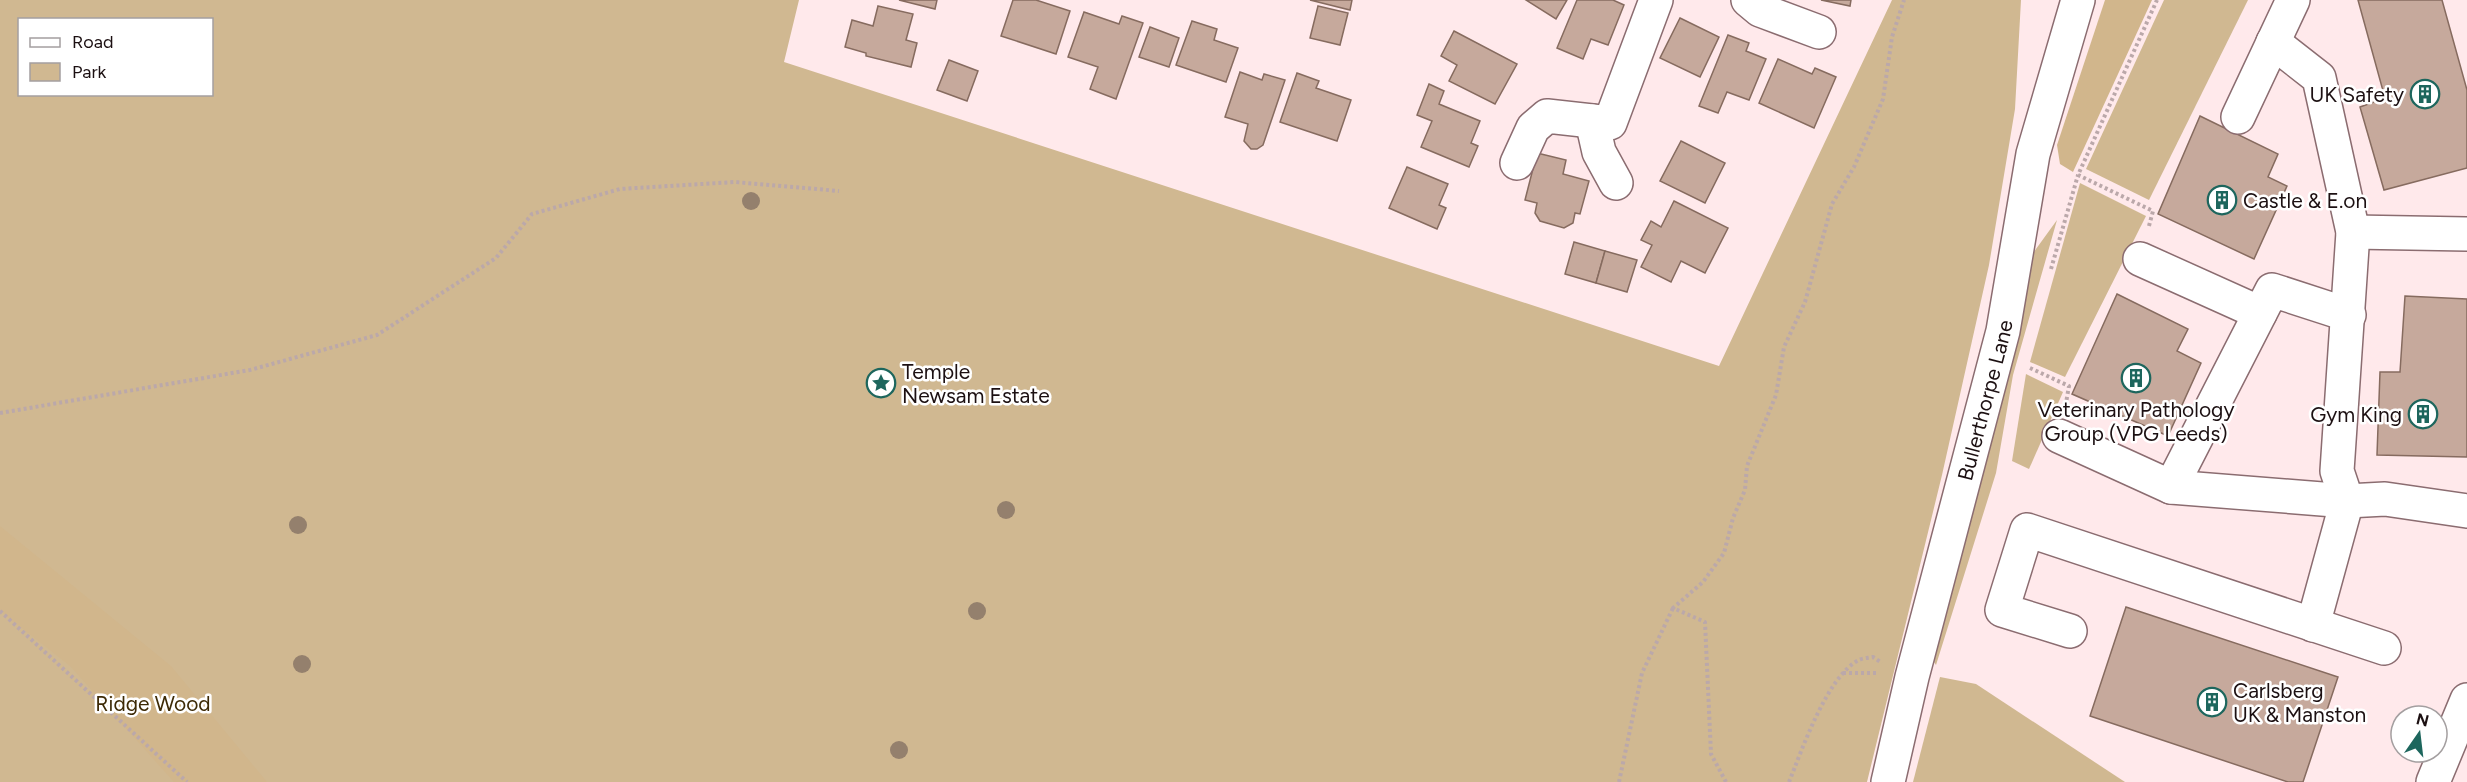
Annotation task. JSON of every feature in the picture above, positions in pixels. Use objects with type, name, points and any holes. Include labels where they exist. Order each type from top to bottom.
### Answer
[{"type":"street","points":[[1517,163],[1533,128],[1547,116],[1610,123],[1656,0]]},
{"type":"street","points":[[1748,0],[1760,10],[1819,32]]},
{"type":"street","points":[[2238,117],[2293,0]]},
{"type":"street","name":"Bullerthorpe Lane","points":[[1888,782],[1902,673],[2003,331],[2033,154],[2074,5]]},
{"type":"street","points":[[2273,42],[2319,78],[2353,232],[2337,471],[2347,501],[2313,625]]},
{"type":"street","points":[[1592,121],[1599,152],[1616,183]]},
{"type":"street","points":[[2353,232],[2467,234]]},
{"type":"street","points":[[2140,259],[2260,313]]},
{"type":"street","points":[[2171,487],[2272,290],[2349,315]]},
{"type":"street","points":[[2059,436],[2171,487],[2347,501],[2385,499],[2467,511]]},
{"type":"street","points":[[2070,631],[2002,610],[2027,530],[2384,648]]},
{"type":"street","points":[[2433,782],[2467,700]]},
{"type":"path","points":[[1619,782],[1642,673],[1673,608],[1703,582],[1724,553],[1733,518],[1744,490],[1747,466],[1776,395],[1784,347],[1805,302],[1832,204],[1854,167],[1883,99],[1892,37],[1904,0]]},
{"type":"path","points":[[2049,276],[2078,175],[2157,0]]},
{"type":"path","points":[[2078,175],[2153,211],[2140,259]]},
{"type":"path","points":[[0,413],[250,370],[377,335],[496,258],[532,214],[620,189],[735,182],[839,191]]},
{"type":"path","points":[[2024,366],[2069,386],[2059,436]]},
{"type":"path","points":[[1673,608],[1705,622],[1712,754],[1726,782]]},
{"type":"path","points":[[0,611],[187,782]]},
{"type":"path","points":[[1789,782],[1817,713],[1843,673],[1858,660],[1873,657],[1902,673]]},
{"type":"path","points":[[1843,673],[1859,671],[1872,674],[1902,673]]},
{"type":"green space","name":"Temple Newsam Estate","points":[[0,0],[799,0],[784,62],[1719,366],[1892,0],[2021,0],[2015,109],[1989,265],[1942,475],[1867,782],[0,782]]},
{"type":"green space","points":[[2105,0],[2152,0],[2073,172],[2060,164],[2057,145]]},
{"type":"green space","points":[[2164,0],[2248,0],[2149,200],[2086,169]]},
{"type":"green space","points":[[2080,183],[2146,216],[2065,377],[2030,362]]},
{"type":"green space","points":[[2057,220],[2013,375],[1996,473],[1936,665],[1934,662],[2028,260]]},
{"type":"green space","points":[[2026,374],[2063,392],[2029,469],[2012,461]]},
{"type":"green space","name":"Ridge Wood","points":[[0,526],[171,666],[267,782],[174,782],[70,666],[0,611]]},
{"type":"green space","points":[[1940,677],[1976,684],[2125,782],[1913,782]]},
{"type":"building","points":[[899,0],[937,0],[935,9]]},
{"type":"building","points":[[1013,0],[1036,0],[1070,11],[1056,54],[1001,36]]},
{"type":"building","points":[[1310,0],[1352,0],[1350,10]]},
{"type":"building","points":[[1526,0],[1567,0],[1556,19]]},
{"type":"building","points":[[1577,0],[1613,0],[1624,5],[1608,45],[1591,39],[1583,59],[1557,48]]},
{"type":"building","points":[[1821,0],[1851,0],[1850,6]]},
{"type":"building","name":"UK Safety","points":[[2358,0],[2442,0],[2467,90],[2467,168],[2384,190],[2360,107],[2385,98]]},
{"type":"building","points":[[878,6],[913,14],[906,40],[917,43],[911,67],[866,56],[866,53],[845,47],[852,20],[873,26]]},
{"type":"building","points":[[1318,6],[1348,13],[1340,45],[1310,38]]},
{"type":"building","points":[[1084,12],[1119,24],[1122,16],[1143,23],[1116,99],[1090,89],[1098,67],[1068,57]]},
{"type":"building","points":[[1680,18],[1719,37],[1700,77],[1660,58]]},
{"type":"building","points":[[1192,21],[1217,29],[1214,40],[1238,48],[1226,82],[1176,65]]},
{"type":"building","points":[[1150,27],[1179,38],[1169,67],[1139,57]]},
{"type":"building","points":[[1454,31],[1517,64],[1495,104],[1449,81],[1457,65],[1441,56]]},
{"type":"building","points":[[1728,35],[1749,43],[1746,51],[1766,59],[1749,100],[1727,92],[1718,113],[1699,106]]},
{"type":"building","points":[[1778,59],[1812,74],[1815,68],[1836,77],[1814,128],[1759,103]]},
{"type":"building","points":[[949,60],[978,71],[967,101],[937,90]]},
{"type":"building","points":[[1240,72],[1262,80],[1264,74],[1285,80],[1263,145],[1257,149],[1251,149],[1244,141],[1248,124],[1225,117]]},
{"type":"building","points":[[1297,73],[1319,81],[1316,88],[1351,100],[1337,141],[1280,122]]},
{"type":"building","points":[[1429,84],[1444,91],[1439,104],[1480,121],[1471,143],[1478,146],[1469,167],[1421,147],[1432,121],[1417,115]]},
{"type":"building","name":"Castle & E.on","points":[[2200,116],[2278,154],[2268,177],[2287,186],[2254,259],[2158,214]]},
{"type":"building","points":[[1681,141],[1725,163],[1705,203],[1660,181]]},
{"type":"building","points":[[1537,153],[1566,160],[1563,174],[1589,181],[1580,214],[1575,213],[1573,223],[1564,228],[1540,221],[1535,213],[1537,203],[1525,200]]},
{"type":"building","points":[[1407,167],[1448,184],[1439,205],[1446,208],[1437,229],[1389,208]]},
{"type":"building","points":[[1674,201],[1728,228],[1705,273],[1681,261],[1671,282],[1641,267],[1652,245],[1641,240],[1651,221],[1661,227]]},
{"type":"building","points":[[1574,242],[1605,251],[1596,283],[1565,274]]},
{"type":"building","points":[[1605,251],[1637,260],[1627,292],[1596,283]]},
{"type":"building","name":"Veterinary Pathology Group (VPG Leeds)","points":[[2117,294],[2188,329],[2177,351],[2201,363],[2168,436],[2072,394]]},
{"type":"building","name":"Gym King","points":[[2405,296],[2467,299],[2467,457],[2377,455],[2380,372],[2400,372]]},
{"type":"building","name":"Carlsberg UK & Manston","points":[[2126,607],[2338,677],[2303,782],[2288,782],[2090,716]]},
{"type":"place","name":"UK Safety","points":[[2425,94]]},
{"type":"place","name":"Castle & E.on","points":[[2222,200]]},
{"type":"place","name":"Veterinary Pathology Group (VPG Leeds)","points":[[2136,378]]},
{"type":"place","name":"Temple Newsam Estate","points":[[881,383]]},
{"type":"place","name":"Gym King","points":[[2423,414]]},
{"type":"place","name":"Carlsberg UK & Manston","points":[[2212,702]]}]
